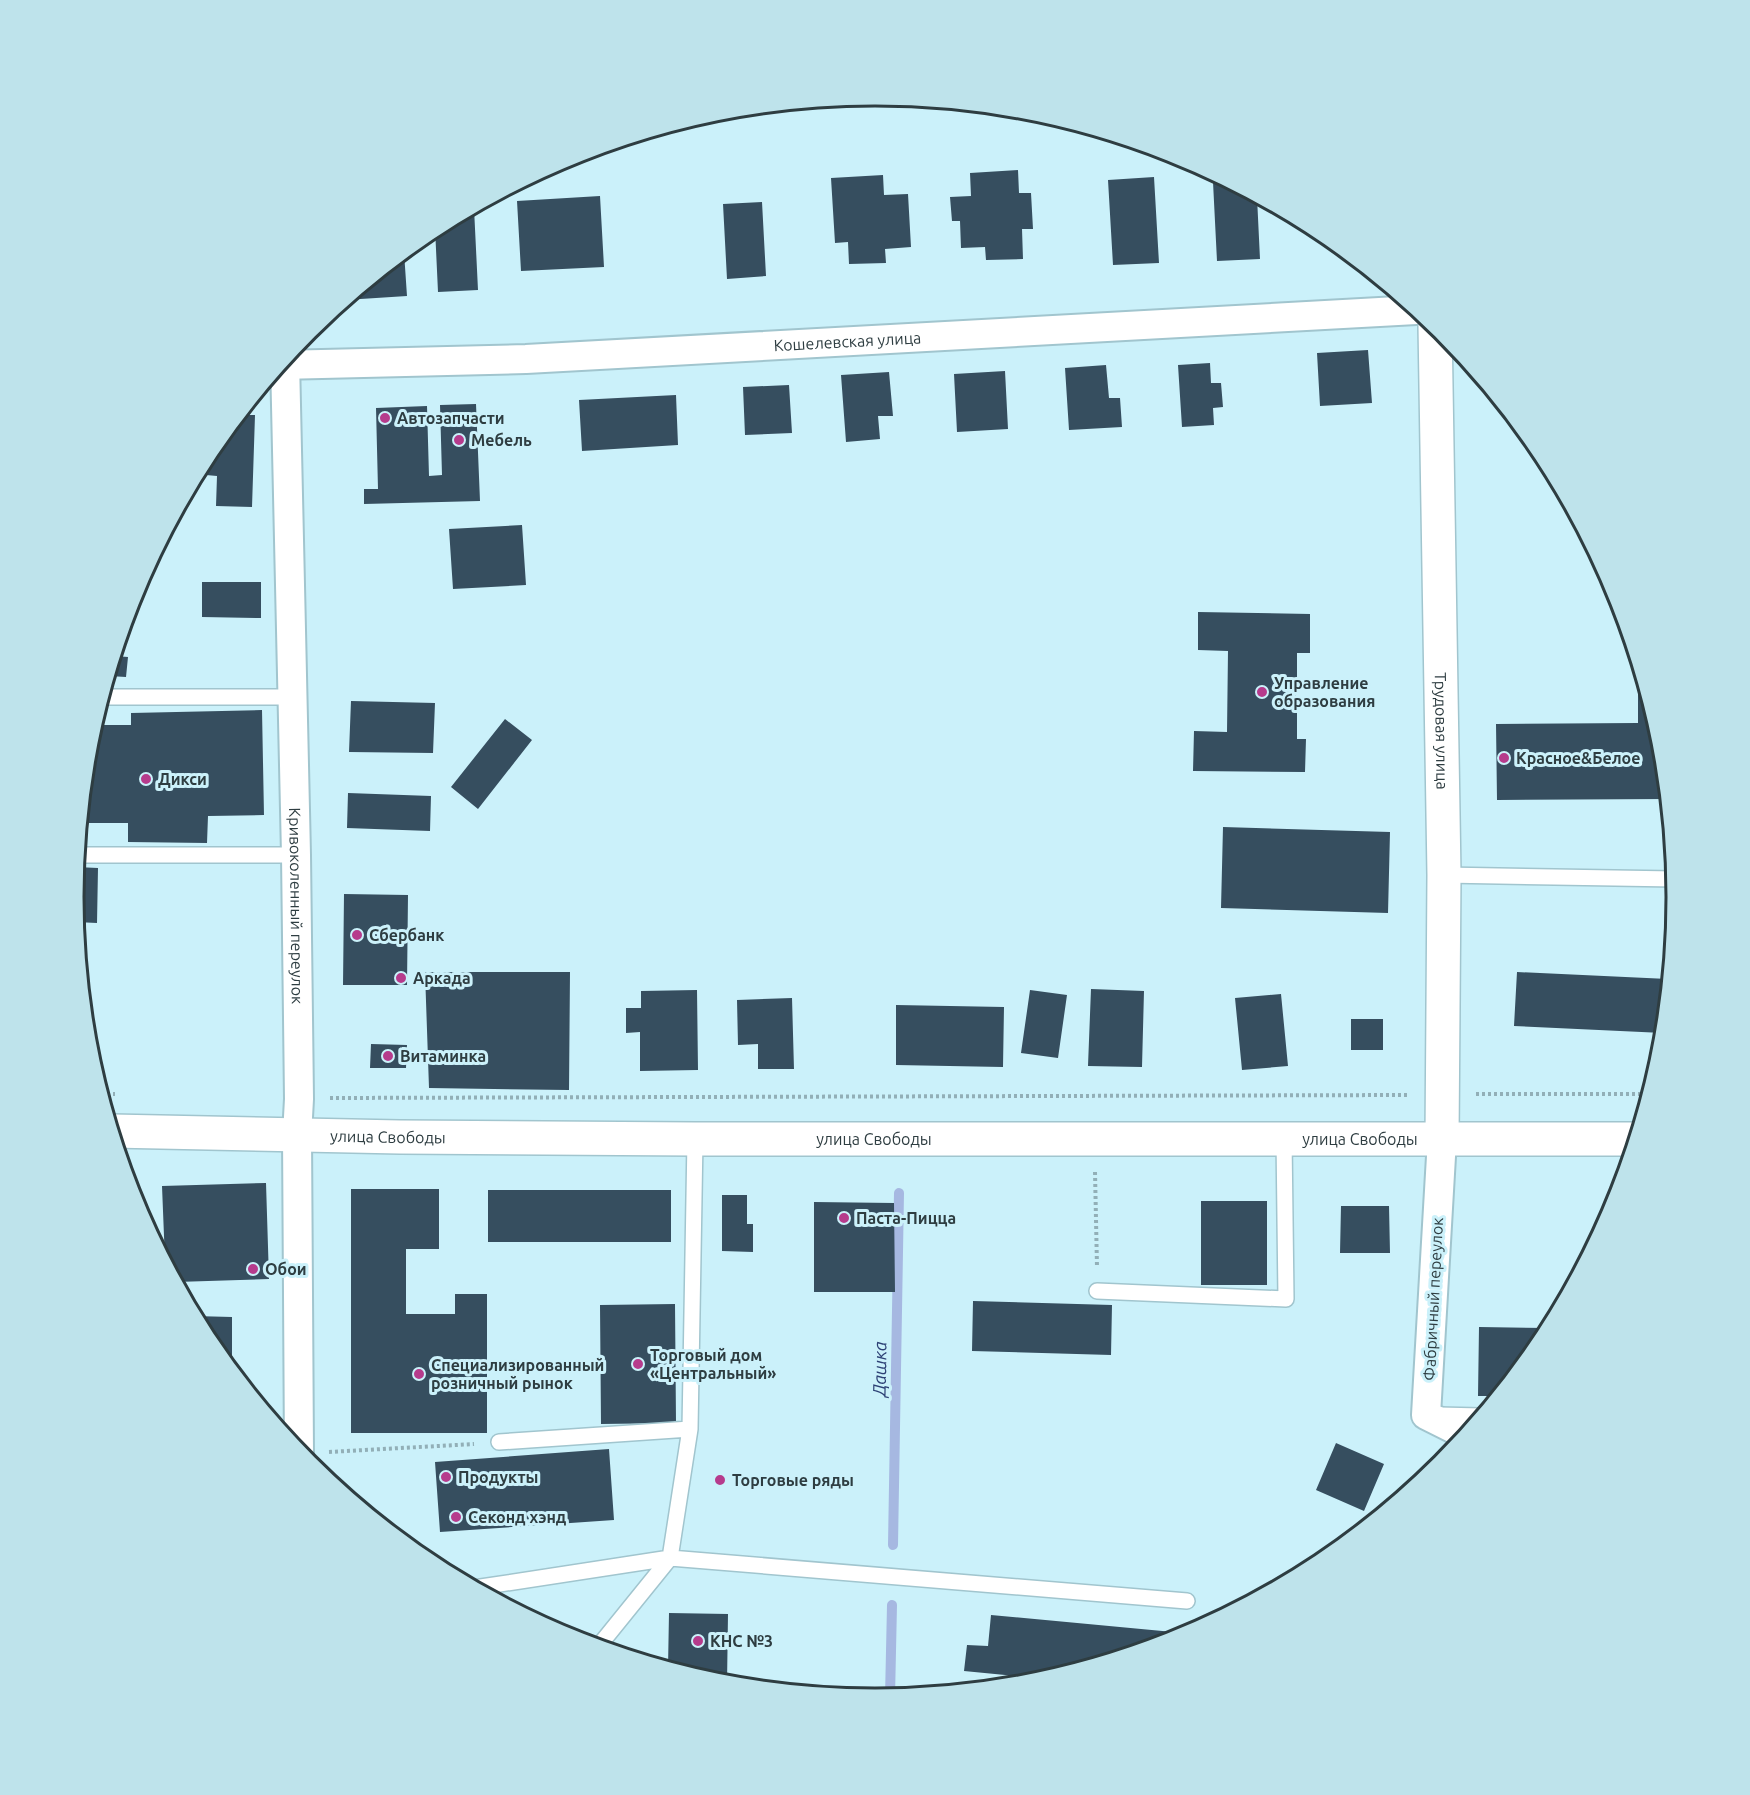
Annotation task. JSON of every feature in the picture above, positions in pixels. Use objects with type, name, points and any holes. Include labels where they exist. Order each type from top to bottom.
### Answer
[{"type":"main road","name":"Трудовая улица","points":[[1435,339],[1444,874],[1442,1139]]},
{"type":"main road","name":"улица Свободы","points":[[120,1131],[694,1139],[1628,1139]]},
{"type":"street","name":"Кошелевская улица","points":[[292,363],[526,359],[1405,311]]},
{"type":"street","name":"Кривоколенный переулок","points":[[283,373],[296,855],[299,1098],[297,1135],[311,1452]]},
{"type":"street","name":"Фабричный переулок","points":[[1426,1415],[1442,1139]]},
{"type":"street","points":[[1426,1415],[1458,1431]]},
{"type":"lane","points":[[110,697],[292,697]]},
{"type":"lane","points":[[86,855],[296,855]]},
{"type":"lane","points":[[1444,874],[1665,879]]},
{"type":"lane","points":[[1097,1291],[1286,1299],[1284,1138]]},
{"type":"lane","points":[[603,1640],[670,1558],[690,1430],[694,1139]]},
{"type":"lane","points":[[1426,1415],[1473,1416]]},
{"type":"lane","points":[[499,1442],[690,1430]]},
{"type":"lane","points":[[485,1586],[670,1558],[1187,1601]]},
{"type":"path","points":[[109,1094],[123,1094]]},
{"type":"path","points":[[299,1098],[1641,1094]]},
{"type":"path","points":[[1094,1138],[1097,1291]]},
{"type":"path","points":[[312,1453],[499,1442]]},
{"type":"building","points":[[1018,170],[1019,193],[1031,193],[1033,229],[1022,229],[1023,259],[986,260],[985,247],[961,248],[960,221],[952,221],[950,197],[971,196],[970,173]]},
{"type":"building","points":[[883,175],[884,195],[908,194],[911,247],[885,249],[886,263],[849,264],[848,242],[835,243],[831,178]]},
{"type":"building","points":[[1154,177],[1159,263],[1113,265],[1108,180]]},
{"type":"building","points":[[1213,183],[1257,205],[1260,259],[1217,261]]},
{"type":"building","points":[[600,196],[604,267],[521,271],[517,201]]},
{"type":"building","points":[[762,202],[766,276],[727,279],[723,204]]},
{"type":"building","points":[[474,216],[478,290],[438,292],[436,240]]},
{"type":"building","points":[[405,262],[407,296],[358,299]]},
{"type":"building","points":[[1368,350],[1372,403],[1320,406],[1317,353]]},
{"type":"building","points":[[1210,363],[1211,383],[1221,383],[1223,407],[1213,408],[1214,425],[1182,427],[1178,365]]},
{"type":"building","points":[[1106,365],[1109,398],[1120,398],[1122,427],[1069,430],[1065,368]]},
{"type":"building","points":[[1005,371],[1008,429],[957,432],[954,374]]},
{"type":"building","points":[[889,372],[893,416],[878,416],[880,439],[846,442],[841,375]]},
{"type":"building","points":[[789,385],[792,433],[745,435],[743,387]]},
{"type":"building","points":[[676,395],[678,445],[582,451],[579,400]]},
{"type":"building","points":[[476,404],[480,501],[364,504],[364,489],[378,489],[376,408],[427,406],[429,476],[442,475],[440,405]]},
{"type":"building","points":[[255,415],[252,507],[216,506],[217,476],[207,475],[247,416]]},
{"type":"building","points":[[522,525],[526,585],[453,589],[449,529]]},
{"type":"building","points":[[202,582],[261,582],[261,618],[202,617]]},
{"type":"building","name":"Управление образования","points":[[1198,612],[1310,614],[1310,653],[1297,653],[1297,739],[1306,739],[1305,772],[1193,771],[1194,731],[1227,732],[1228,651],[1198,650]]},
{"type":"building","points":[[122,657],[128,657],[126,677],[116,676]]},
{"type":"building","points":[[1638,690],[1651,743],[1659,799],[1497,800],[1496,724],[1638,723]]},
{"type":"building","points":[[351,701],[435,703],[433,753],[349,752]]},
{"type":"building","name":"Дикси","points":[[262,710],[264,815],[208,816],[207,843],[128,842],[128,823],[88,823],[103,725],[131,725],[131,713]]},
{"type":"building","points":[[505,719],[532,740],[478,809],[451,787]]},
{"type":"building","points":[[348,793],[431,796],[430,831],[347,828]]},
{"type":"building","points":[[1223,827],[1390,832],[1388,913],[1221,908]]},
{"type":"building","points":[[85,867],[98,868],[97,923],[85,922]]},
{"type":"building","points":[[344,894],[408,895],[407,985],[343,985]]},
{"type":"building","points":[[425,972],[570,972],[569,1090],[429,1088]]},
{"type":"building","points":[[1517,972],[1661,979],[1654,1033],[1514,1026]]},
{"type":"building","points":[[1091,989],[1144,991],[1142,1067],[1088,1066]]},
{"type":"building","points":[[697,990],[698,1070],[640,1071],[640,1032],[626,1033],[626,1008],[641,1008],[641,991]]},
{"type":"building","points":[[1030,990],[1067,995],[1058,1058],[1021,1053]]},
{"type":"building","points":[[1281,994],[1288,1066],[1242,1070],[1235,998]]},
{"type":"building","points":[[792,998],[794,1069],[758,1069],[758,1044],[738,1045],[737,1000]]},
{"type":"building","points":[[896,1005],[1004,1007],[1003,1067],[896,1065]]},
{"type":"building","points":[[1351,1019],[1383,1019],[1383,1050],[1351,1050]]},
{"type":"building","name":"Витаминка","points":[[371,1044],[407,1045],[406,1068],[370,1068]]},
{"type":"building","points":[[266,1183],[269,1279],[184,1282],[164,1243],[162,1186]]},
{"type":"building","name":"Специализированный розничный рынок","points":[[351,1189],[439,1189],[439,1249],[406,1249],[406,1314],[455,1314],[455,1294],[487,1294],[487,1433],[351,1433]]},
{"type":"building","points":[[488,1190],[671,1190],[671,1242],[488,1242]]},
{"type":"building","points":[[722,1195],[747,1195],[747,1224],[753,1224],[753,1252],[722,1251]]},
{"type":"building","points":[[1201,1201],[1267,1201],[1267,1285],[1201,1285]]},
{"type":"building","points":[[814,1202],[894,1203],[895,1292],[814,1292]]},
{"type":"building","points":[[1341,1206],[1389,1206],[1390,1253],[1340,1253]]},
{"type":"building","points":[[973,1301],[1112,1305],[1111,1355],[972,1351]]},
{"type":"building","name":"Торговый дом «Центральный»","points":[[675,1304],[676,1423],[601,1424],[600,1305]]},
{"type":"building","points":[[204,1316],[232,1317],[232,1358]]},
{"type":"building","points":[[1479,1327],[1539,1328],[1489,1396],[1478,1396]]},
{"type":"building","points":[[1336,1443],[1384,1464],[1364,1511],[1316,1490]]},
{"type":"building","points":[[609,1449],[614,1520],[440,1532],[435,1462]]},
{"type":"building","name":"КНС №3","points":[[669,1613],[728,1614],[727,1674],[668,1661]]},
{"type":"building","points":[[991,1615],[1169,1632],[1080,1662],[1029,1673],[1013,1676],[964,1671],[967,1645],[988,1646]]},
{"type":"waterway","name":"Дашка","points":[[893,1545],[899,1193]]},
{"type":"waterway","name":"Дашка","points":[[890,1688],[892,1605]]},
{"type":"place","name":"Автозапчасти","points":[[385,418]]},
{"type":"place","name":"Мебель","points":[[459,440]]},
{"type":"place","name":"Управление образования","points":[[1262,692]]},
{"type":"place","name":"Красное&Белое","points":[[1504,758]]},
{"type":"place","name":"Дикси","points":[[146,779]]},
{"type":"place","name":"Сбербанк","points":[[357,935]]},
{"type":"place","name":"Аркада","points":[[401,978]]},
{"type":"place","name":"Витаминка","points":[[388,1056]]},
{"type":"place","name":"Паста-Пицца","points":[[844,1218]]},
{"type":"place","name":"Обои","points":[[253,1269]]},
{"type":"place","name":"Торговый дом «Центральный»","points":[[638,1364]]},
{"type":"place","name":"Специализированный розничный рынок","points":[[419,1374]]},
{"type":"place","name":"Продукты","points":[[446,1477]]},
{"type":"place","name":"Торговые ряды","points":[[720,1480]]},
{"type":"place","name":"Секонд хэнд","points":[[456,1517]]},
{"type":"place","name":"КНС №3","points":[[698,1641]]}]
